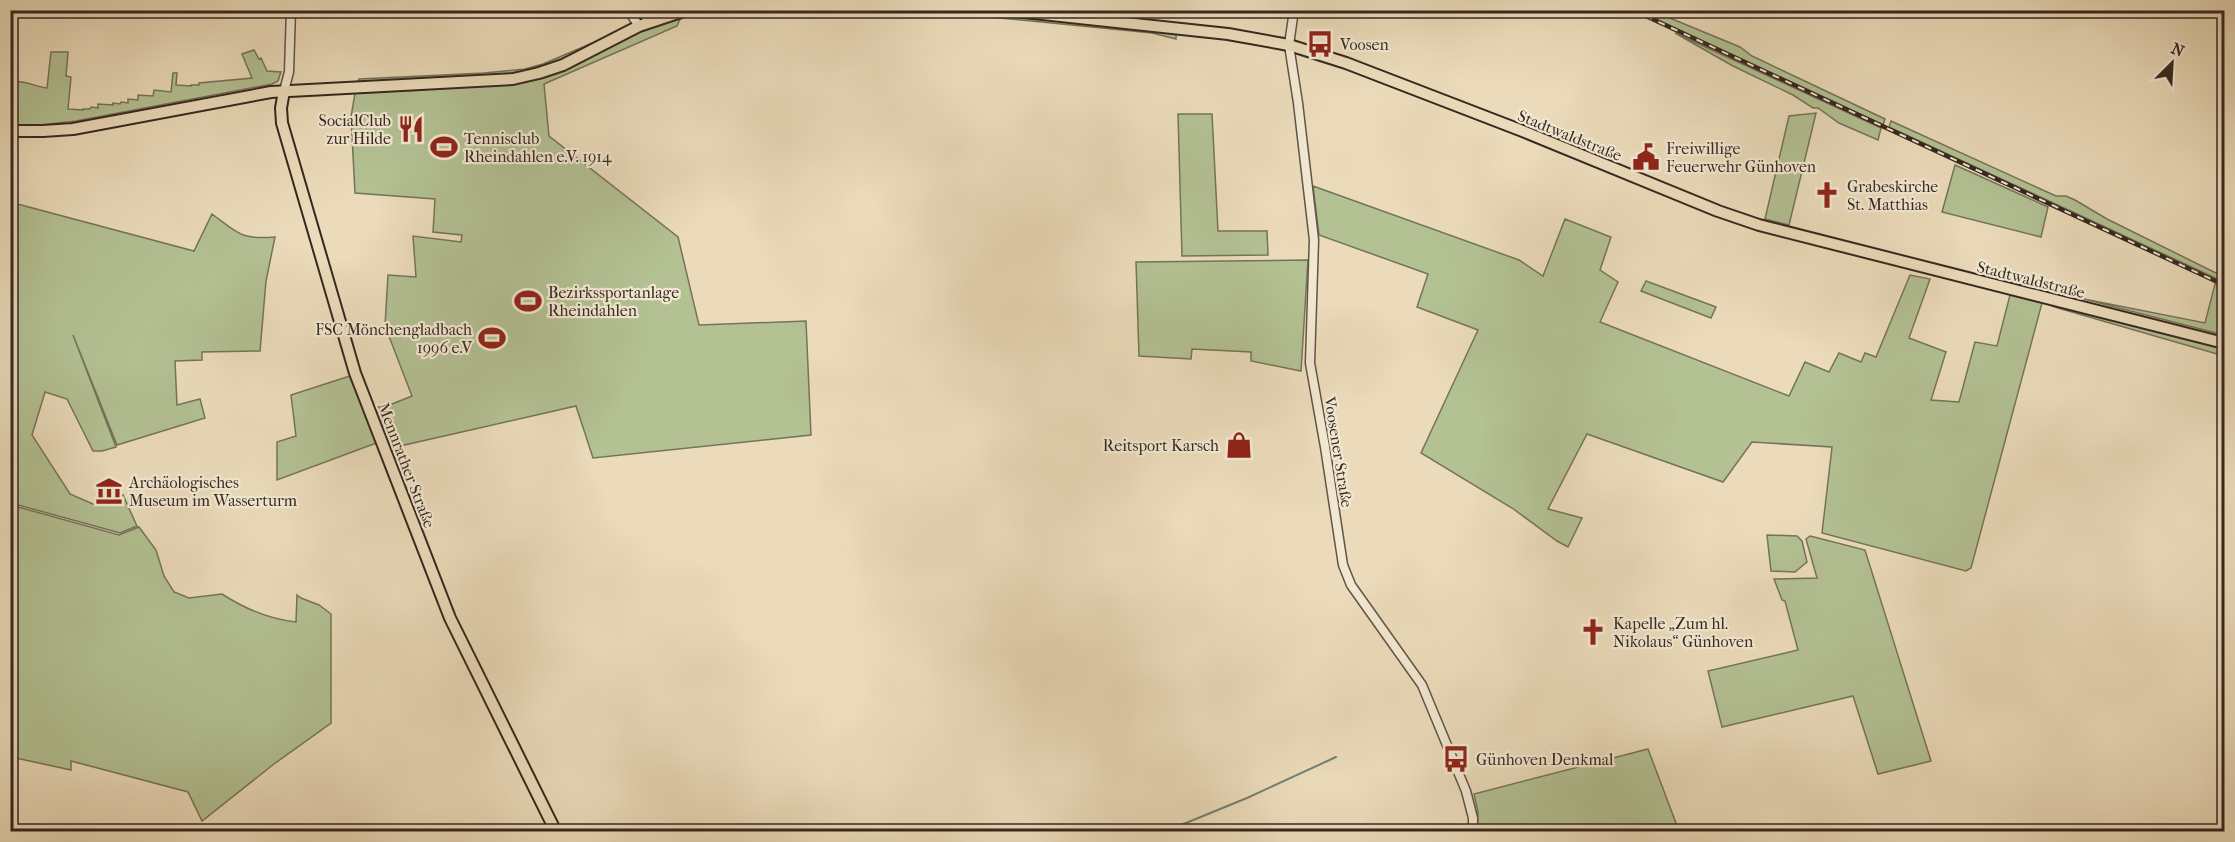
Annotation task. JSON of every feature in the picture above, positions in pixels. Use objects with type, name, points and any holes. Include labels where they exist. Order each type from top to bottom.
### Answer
[{"type":"main road","points":[[10,131],[43,132],[73,129],[284,91],[513,79],[563,65],[645,24],[687,10]]},
{"type":"main road","name":"Stadtwaldstraße","points":[[1004,10],[1228,34],[1289,45],[1346,63],[1520,130],[1708,207],[1759,225],[2224,343]]},
{"type":"main road","name":"Mennrather Straße","points":[[284,91],[281,108],[282,123],[355,373],[450,618],[556,831]]},
{"type":"street","points":[[284,91],[289,72],[291,10]]},
{"type":"street","points":[[628,10],[645,24]]},
{"type":"street","points":[[640,10],[645,24]]},
{"type":"street","points":[[1289,45],[1294,10]]},
{"type":"street","name":"Voosener Straße","points":[[1289,45],[1314,240],[1310,363],[1342,565],[1352,585],[1422,685],[1466,790],[1473,818],[1473,831]]},
{"type":"green space","points":[[957,10],[1174,33],[1176,39],[1152,33],[949,13],[797,11]]},
{"type":"green space","points":[[1638,11],[1653,11],[1740,47],[1752,56],[1885,119],[1883,125]]},
{"type":"green space","points":[[694,13],[680,19],[677,26],[544,84],[549,136],[678,237],[699,325],[806,321],[811,435],[593,458],[576,406],[391,448],[377,410],[412,396],[385,326],[388,275],[416,277],[413,236],[461,242],[462,235],[433,232],[435,199],[355,193],[351,117],[355,93],[513,83],[669,19]]},
{"type":"green space","points":[[623,30],[558,61],[517,74],[358,83],[359,79],[525,69],[543,64]]},
{"type":"green space","points":[[1675,33],[1881,128],[1878,140],[1839,123],[1818,108],[1813,108],[1793,95],[1733,66]]},
{"type":"green space","points":[[254,50],[267,71],[281,72],[278,81],[76,121],[31,126],[11,124],[12,82],[47,88],[51,52],[68,52],[66,76],[71,77],[68,109],[83,110],[91,107],[98,108],[98,104],[128,103],[128,99],[138,100],[138,95],[153,96],[154,90],[171,92],[173,73],[177,73],[176,85],[191,86],[199,85],[199,83],[252,78],[242,54]]},
{"type":"green space","points":[[1816,113],[1789,225],[1765,219],[1789,116]]},
{"type":"green space","points":[[1178,114],[1212,114],[1218,231],[1267,231],[1268,255],[1182,256]]},
{"type":"green space","points":[[1891,121],[2056,196],[2066,196],[2075,200],[2107,219],[2224,277],[2224,282],[1889,127]]},
{"type":"green space","points":[[1955,165],[2048,207],[2041,237],[1942,212]]},
{"type":"green space","points":[[1313,186],[1519,260],[1543,276],[1565,219],[1611,237],[1600,270],[1618,282],[1600,322],[1789,396],[1805,362],[1829,372],[1839,353],[1861,362],[1865,353],[1876,357],[1910,275],[1930,279],[1909,338],[1946,352],[1931,400],[1959,402],[1975,342],[1997,346],[2010,295],[2042,303],[1971,568],[1966,571],[1822,533],[1832,447],[1752,442],[1723,482],[1587,434],[1548,509],[1582,518],[1568,547],[1557,541],[1512,508],[1421,453],[1478,330],[1417,307],[1428,274],[1319,235]]},
{"type":"green space","points":[[10,202],[194,251],[212,214],[240,234],[263,238],[275,237],[266,281],[260,351],[202,352],[202,360],[175,361],[177,405],[200,399],[205,418],[117,445],[73,335],[116,447],[93,451],[67,399],[45,392],[32,435],[70,494],[95,505],[123,495],[137,526],[120,533],[11,503]]},
{"type":"green space","points":[[1308,260],[1301,371],[1251,361],[1251,352],[1192,349],[1191,359],[1139,356],[1136,262]]},
{"type":"green space","points":[[1646,281],[1716,307],[1711,318],[1641,291]]},
{"type":"green space","points":[[2215,284],[2224,288],[2224,335],[2084,299],[2205,323]]},
{"type":"green space","points":[[2052,304],[2224,347],[2224,356],[2058,308]]},
{"type":"green space","points":[[353,375],[379,442],[277,480],[277,442],[296,436],[291,395]]},
{"type":"green space","points":[[11,505],[119,535],[139,527],[156,550],[164,576],[174,592],[189,598],[222,594],[257,612],[296,622],[297,595],[319,605],[331,614],[331,723],[274,764],[202,821],[188,792],[71,761],[71,770],[11,757]]},
{"type":"green space","points":[[1767,535],[1797,536],[1802,541],[1807,562],[1795,572],[1771,571]]},
{"type":"green space","points":[[1810,536],[1865,550],[1931,761],[1878,774],[1853,696],[1722,727],[1708,671],[1798,650],[1785,601],[1782,600],[1774,579],[1817,578],[1806,539]]},
{"type":"green space","points":[[1648,749],[1679,831],[1477,831],[1478,812],[1474,794]]},
{"type":"waterway","points":[[1164,832],[1247,798],[1336,757]]},
{"type":"railway","points":[[1633,10],[2224,285]]},
{"type":"place","name":"Voosen","points":[[1320,44]]},
{"type":"place","name":"SocialClub zur Hilde","points":[[411,129]]},
{"type":"place","name":"Tennisclub Rheindahlen e.V. 1914","points":[[444,147]]},
{"type":"place","name":"Freiwillige Feuerwehr Günhoven","points":[[1646,157]]},
{"type":"place","name":"Grabeskirche St. Matthias","points":[[1827,195]]},
{"type":"place","name":"Bezirkssportanlage Rheindahlen","points":[[528,301]]},
{"type":"place","name":"FSC Mönchengladbach 1996 e.V","points":[[492,338]]},
{"type":"place","name":"Reitsport Karsch","points":[[1239,445]]},
{"type":"place","name":"Archäologisches Museum im Wasserturm","points":[[109,491]]},
{"type":"place","name":"Kapelle „Zum hl. Nikolaus“ Günhoven","points":[[1593,632]]},
{"type":"place","name":"Günhoven Denkmal","points":[[1456,759]]}]
